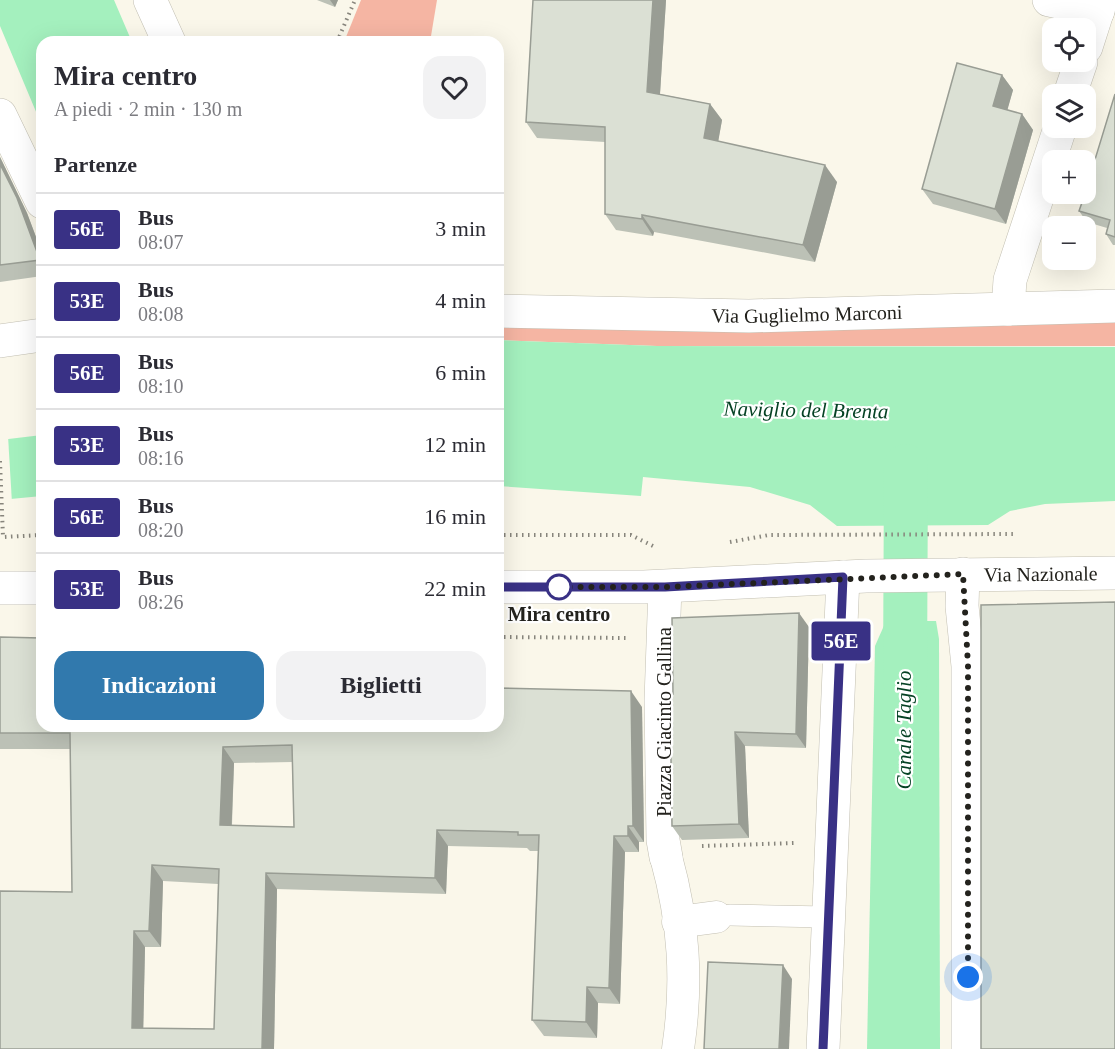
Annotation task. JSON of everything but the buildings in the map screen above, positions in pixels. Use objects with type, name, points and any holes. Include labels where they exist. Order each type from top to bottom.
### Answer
[{"type":"street","points":[[150,0],[166,36]]},
{"type":"street","points":[[1049,0],[1100,5]]},
{"type":"street","points":[[0,114],[36,189]]},
{"type":"street","points":[[1008,309],[1010,280],[1057,138]]},
{"type":"street","name":"Via Guglielmo Marconi","points":[[504,310],[749,316],[1115,306]]},
{"type":"street","points":[[0,341],[36,336]]},
{"type":"street","name":"Via Nazionale","points":[[504,587],[665,587],[855,577],[1115,573]]},
{"type":"street","points":[[957,574],[968,666],[968,1049]]},
{"type":"street","points":[[823,1049],[827,917],[838,746],[855,577]]},
{"type":"street","name":"Piazza Giacinto Gallina","points":[[665,587],[661,700],[665,852]]},
{"type":"street","points":[[0,588],[36,588]]},
{"type":"street","points":[[665,852],[673,885],[685,960],[684,1008],[678,1049]]},
{"type":"street","points":[[678,922],[723,916]]},
{"type":"lane","points":[[723,916],[827,917]]},
{"type":"path","points":[[340,36],[355,0]]},
{"type":"path","points":[[0,461],[3,505],[1,537],[36,535]]},
{"type":"path","points":[[726,543],[769,535],[1005,533]]},
{"type":"path","points":[[504,535],[630,535],[659,549]]},
{"type":"path","points":[[504,637],[599,637]]},
{"type":"path","points":[[665,852],[807,842]]},
{"type":"shaded area","points":[[361,0],[437,0],[431,36],[346,36]]},
{"type":"shaded area","points":[[1115,321],[1115,346],[657,346],[504,340],[504,326],[682,331]]},
{"type":"water","points":[[0,0],[114,0],[129,36],[36,36],[36,112],[0,26]]},
{"type":"water","name":"Naviglio del Brenta","points":[[504,340],[657,346],[1115,347],[1115,501],[1045,504],[1010,511],[988,525],[837,526],[810,505],[750,487],[643,477],[641,496],[504,486]]},
{"type":"water","points":[[36,436],[36,497],[0,500],[0,440]]},
{"type":"water","points":[[886,621],[936,621],[939,639],[940,1049],[867,1049],[875,646]]},
{"type":"pier","points":[[8,436],[12,503],[0,503],[0,437]]},
{"type":"waterway","name":"Canale Taglio","points":[[905,681],[906,466]]},
{"type":"bus line","name":"56E","points":[[504,587],[665,587],[843,577],[838,746],[827,917],[823,1049]]},
{"type":"place","name":"Mira centro","points":[[559,587]]},
{"type":"route","points":[[559,587],[665,587],[866,576],[963,574],[962,606],[968,666],[968,977]]}]
